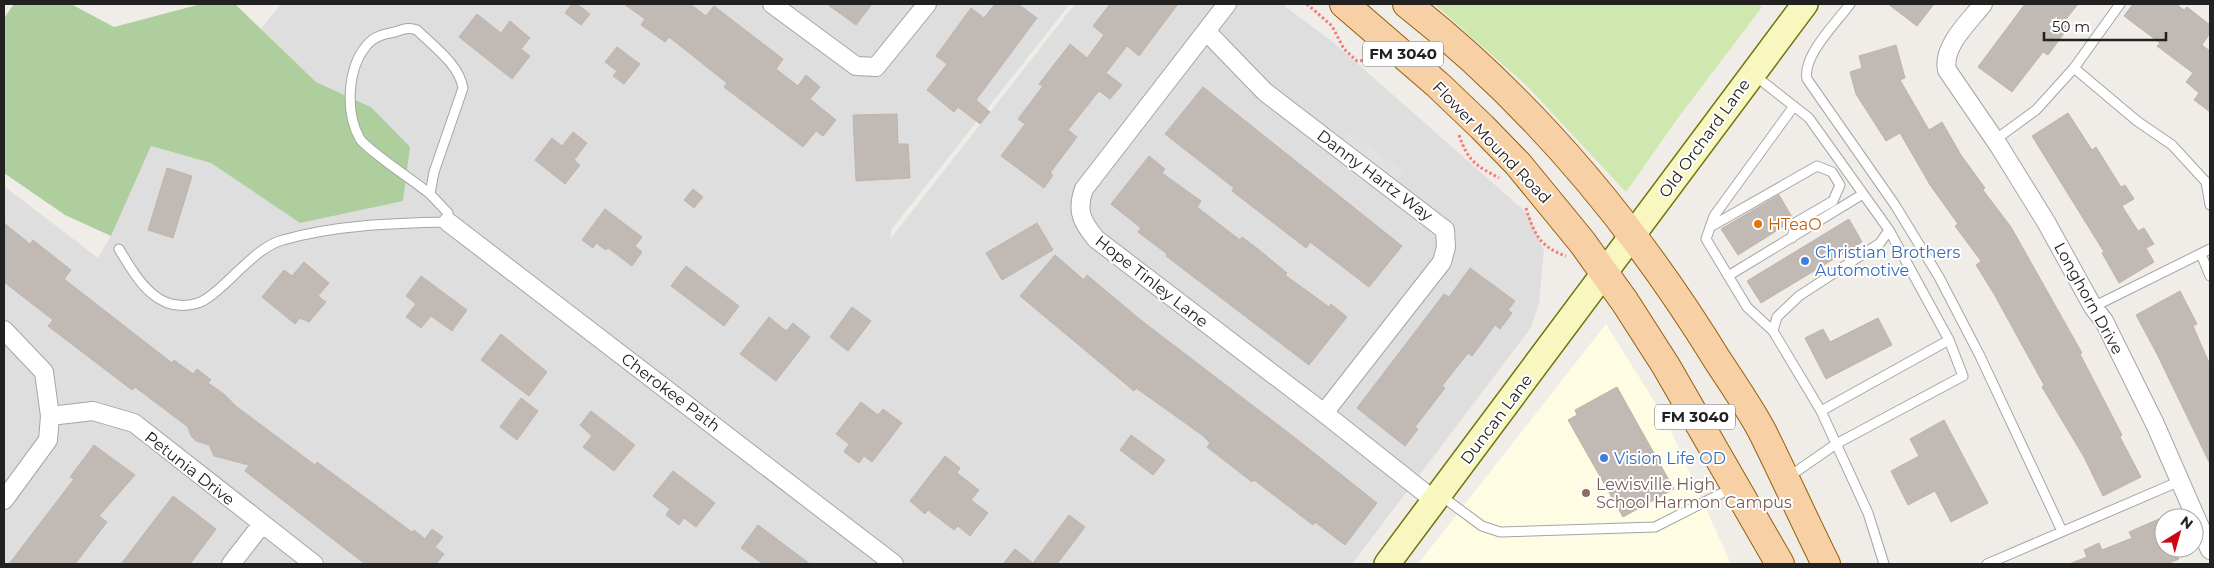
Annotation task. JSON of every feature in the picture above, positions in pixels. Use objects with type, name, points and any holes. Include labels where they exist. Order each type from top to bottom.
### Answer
[{"type":"main road","name":"Flower Mound Road","points":[[1344,4],[1438,85],[1518,164],[1582,242],[1604,274]]},
{"type":"main road","name":"FM 3040","points":[[1407,4],[1445,34],[1554,140],[1628,228],[1689,312],[1761,430],[1826,564]]},
{"type":"main road","name":"FM 3040","points":[[1604,274],[1666,366],[1780,564]]},
{"type":"street","points":[[772,4],[856,66],[876,66],[926,4]]},
{"type":"street","name":"Hope Tinley Lane","points":[[1227,4],[1084,189],[1080,200],[1082,223],[1096,239],[1438,498]]},
{"type":"street","name":"Old Orchard Lane","points":[[1604,274],[1628,228],[1805,4]]},
{"type":"street","name":"Longhorn Drive","points":[[1983,4],[1950,48],[1945,60],[1952,80],[1994,140],[2046,222],[2093,307],[2104,321],[2155,424],[2210,550]]},
{"type":"street","name":"Danny Hartz Way","points":[[1206,31],[1265,92],[1445,230],[1446,247],[1442,262],[1324,413]]},
{"type":"street","name":"Cherokee Path","points":[[448,222],[894,564]]},
{"type":"street","name":"Duncan Lane","points":[[1387,564],[1604,274]]},
{"type":"street","points":[[4,330],[44,372],[50,416],[48,440],[4,500]]},
{"type":"street","name":"Petunia Drive","points":[[50,416],[94,411],[134,423],[314,564]]},
{"type":"street","points":[[231,564],[262,524]]},
{"type":"lane","points":[[1850,4],[1809,59],[1806,72],[1807,79],[1895,205],[1939,277],[1980,356],[2062,531]]},
{"type":"lane","points":[[1994,140],[2036,110],[2074,68],[2120,4]]},
{"type":"lane","points":[[119,248],[140,284],[158,298],[178,306],[200,303],[250,259],[281,240],[372,224],[448,222],[448,213],[430,194],[362,142],[353,125],[350,95],[359,59],[368,44],[380,35],[410,28],[417,30],[452,65],[461,79],[463,88],[434,172],[430,194]]},
{"type":"lane","points":[[2074,68],[2172,146],[2206,182],[2210,205]]},
{"type":"lane","points":[[1752,73],[1809,118],[1889,230],[1949,340],[1963,376],[1836,444],[1785,479]]},
{"type":"lane","points":[[1794,106],[1714,216],[1706,239],[1747,307],[1773,331],[1821,411],[1868,512],[1884,564]]},
{"type":"lane","points":[[1710,227],[1817,166],[1832,172],[1840,185],[1833,201],[1795,223],[1792,238]]},
{"type":"lane","points":[[1728,276],[1863,194]]},
{"type":"lane","points":[[1773,331],[1777,316],[1799,296],[1880,243],[1889,230]]},
{"type":"lane","points":[[2093,307],[2210,249]]},
{"type":"lane","points":[[2200,254],[2210,276]]},
{"type":"lane","points":[[1821,411],[1949,340]]},
{"type":"lane","points":[[1987,564],[2180,481]]},
{"type":"lane","points":[[1438,498],[1482,526],[1500,532],[1655,527],[1735,486]]},
{"type":"path","points":[[1307,4],[1332,26],[1344,49],[1357,61],[1372,60],[1386,67]]},
{"type":"path","points":[[1459,134],[1466,155],[1485,170],[1506,182]]},
{"type":"path","points":[[1522,201],[1535,234],[1549,250],[1566,256],[1570,261]]},
{"type":"shaded area","points":[[281,4],[1070,4],[891,230],[891,238],[1075,4],[1282,4],[1333,42],[1529,215],[1544,251],[1539,304],[1530,329],[1352,564],[4,564],[4,186],[98,258],[111,236],[151,146],[211,163],[300,223],[371,107],[316,82],[261,29]]},
{"type":"shaded area","points":[[1349,132],[1404,171],[1396,182],[1342,143]]},
{"type":"shaded area","name":"Lewisville High School Harmon Campus","points":[[1606,324],[1667,422],[1731,564],[1418,564]]},
{"type":"green space","points":[[14,4],[71,4],[114,27],[201,4],[235,4],[316,82],[371,107],[410,147],[403,201],[300,223],[211,163],[151,146],[111,236],[65,215],[4,173],[4,18]]},
{"type":"green space","points":[[1434,4],[1758,4],[1762,7],[1678,118],[1626,192],[1527,86]]},
{"type":"building","points":[[572,4],[577,4],[590,14],[581,25],[565,13]]},
{"type":"building","points":[[624,4],[690,4],[706,16],[714,6],[783,59],[776,69],[798,86],[806,75],[820,87],[810,99],[836,120],[823,136],[816,131],[803,147],[724,87],[727,83],[669,37],[665,42],[641,25],[645,19]]},
{"type":"building","points":[[827,4],[872,4],[856,25]]},
{"type":"building","points":[[995,4],[1018,4],[1037,18],[976,100],[990,112],[980,124],[958,107],[954,112],[927,90],[947,64],[936,56],[971,8],[984,18]]},
{"type":"building","points":[[1110,4],[1178,4],[1139,56],[1127,46],[1106,73],[1122,85],[1110,99],[1099,91],[1068,130],[1077,137],[1050,173],[1053,175],[1044,188],[1001,156],[1025,124],[1018,119],[1043,86],[1039,84],[1070,44],[1087,58],[1104,35],[1093,26]]},
{"type":"building","points":[[1888,4],[1934,4],[1917,26]]},
{"type":"building","points":[[2025,4],[2078,4],[2063,23],[2068,28],[2048,55],[2043,52],[2012,92],[1978,67]]},
{"type":"building","points":[[2133,4],[2176,4],[2184,10],[2187,7],[2210,25],[2210,33],[2202,45],[2210,51],[2210,112],[2194,100],[2199,93],[2186,82],[2193,73],[2157,46],[2160,43],[2124,16]]},
{"type":"building","points":[[477,14],[501,33],[510,21],[530,38],[521,49],[530,56],[512,79],[459,37]]},
{"type":"building","points":[[1896,45],[1905,78],[1900,80],[1929,130],[1942,122],[1961,155],[1985,188],[1983,190],[2011,227],[2082,353],[2080,354],[2122,435],[2120,437],[2141,477],[2103,496],[2084,457],[2042,387],[2044,385],[1976,265],[1981,261],[1955,226],[1958,224],[1930,185],[1900,133],[1886,141],[1856,94],[1850,72],[1862,68],[1859,56]]},
{"type":"building","points":[[617,47],[640,64],[624,84],[613,76],[617,71],[605,62]]},
{"type":"building","points":[[1203,87],[1402,246],[1369,287],[1310,242],[1306,248],[1232,191],[1234,188],[1165,134]]},
{"type":"building","points":[[2068,113],[2092,150],[2096,147],[2121,187],[2125,185],[2134,199],[2122,206],[2138,231],[2144,228],[2154,244],[2146,248],[2154,262],[2119,283],[2102,253],[2104,252],[2032,136]]},
{"type":"building","points":[[897,114],[898,144],[908,144],[910,178],[856,181],[853,115]]},
{"type":"building","points":[[573,132],[587,143],[574,160],[580,165],[565,184],[535,160],[552,138],[562,146]]},
{"type":"building","points":[[1149,156],[1165,169],[1162,173],[1201,201],[1197,207],[1240,240],[1242,237],[1258,249],[1287,273],[1285,275],[1329,307],[1331,304],[1347,317],[1309,365],[1166,256],[1167,254],[1138,232],[1141,228],[1111,204]]},
{"type":"building","points":[[167,168],[192,176],[173,238],[148,230]]},
{"type":"building","points":[[693,189],[703,197],[694,208],[684,200]]},
{"type":"building","name":"HTeaO","points":[[1779,195],[1792,217],[1789,223],[1738,255],[1721,229]]},
{"type":"building","points":[[605,209],[642,237],[635,246],[642,252],[632,266],[608,248],[606,250],[596,243],[593,248],[582,240]]},
{"type":"building","name":"Christian Brothers Automotive","points":[[1849,219],[1862,242],[1761,303],[1747,281]]},
{"type":"building","points":[[4,223],[30,244],[33,240],[71,270],[64,279],[172,363],[174,360],[193,374],[197,369],[211,380],[208,383],[224,394],[237,407],[315,465],[317,462],[412,532],[414,530],[425,539],[432,529],[443,537],[435,547],[444,554],[436,564],[365,564],[245,471],[249,465],[214,456],[209,445],[196,441],[191,436],[188,427],[135,387],[132,390],[48,326],[53,320],[4,282]]},
{"type":"building","points":[[1037,223],[1053,250],[1002,280],[986,253]]},
{"type":"building","points":[[1055,255],[1084,280],[1087,275],[1142,321],[1377,503],[1345,545],[1315,522],[1313,525],[1254,480],[1252,482],[1207,447],[1210,443],[1202,435],[1136,388],[1134,391],[1020,296]]},
{"type":"building","points":[[304,262],[329,283],[318,296],[326,302],[309,322],[300,318],[295,324],[262,297],[284,270],[292,276]]},
{"type":"building","points":[[686,266],[739,306],[724,326],[671,286]]},
{"type":"building","points":[[1470,268],[1515,301],[1508,310],[1512,313],[1500,329],[1495,325],[1472,356],[1468,353],[1442,386],[1445,388],[1415,427],[1418,429],[1405,446],[1357,408],[1444,294],[1449,297]]},
{"type":"building","points":[[421,276],[467,310],[452,331],[431,316],[421,328],[406,317],[416,304],[406,296]]},
{"type":"building","points":[[2180,291],[2197,324],[2193,326],[2210,365],[2210,464],[2136,315]]},
{"type":"building","points":[[852,307],[871,321],[848,351],[830,337]]},
{"type":"building","points":[[769,317],[786,331],[793,323],[810,337],[776,381],[740,354]]},
{"type":"building","points":[[1878,318],[1892,345],[1826,379],[1805,338],[1823,329],[1830,342]]},
{"type":"building","points":[[501,334],[547,372],[529,396],[481,360]]},
{"type":"building","points":[[1617,387],[1674,489],[1623,517],[1568,420],[1577,415],[1575,410]]},
{"type":"building","points":[[521,398],[538,411],[517,440],[500,427]]},
{"type":"building","points":[[861,402],[878,415],[883,409],[902,423],[872,462],[864,456],[859,463],[844,452],[849,444],[836,434]]},
{"type":"building","points":[[591,411],[635,445],[614,471],[583,447],[592,436],[580,425]]},
{"type":"building","points":[[1944,420],[1988,503],[1951,522],[1935,491],[1908,505],[1891,471],[1919,456],[1910,439]]},
{"type":"building","points":[[1131,435],[1165,460],[1153,475],[1120,450]]},
{"type":"building","points":[[94,445],[135,475],[99,516],[107,522],[75,564],[9,564],[74,479],[70,477]]},
{"type":"building","points":[[945,456],[960,468],[957,473],[979,490],[971,500],[988,513],[970,536],[958,526],[954,530],[928,510],[925,514],[910,501]]},
{"type":"building","points":[[673,471],[715,503],[696,527],[684,518],[679,525],[666,515],[670,509],[653,496]]},
{"type":"building","points":[[173,496],[216,529],[190,564],[121,564]]},
{"type":"building","points":[[1069,515],[1085,527],[1057,564],[1003,564],[1015,549],[1033,563]]},
{"type":"building","points":[[2154,521],[2154,558],[2179,559],[2167,564],[2069,564],[2087,557],[2084,550],[2099,543],[2102,550],[2132,538],[2129,532]]},
{"type":"building","points":[[758,525],[810,564],[763,564],[741,548]]},
{"type":"place","name":"HTeaO","points":[[1758,224]]},
{"type":"place","name":"Christian Brothers Automotive","points":[[1805,261]]},
{"type":"place","name":"Vision Life OD","points":[[1604,458]]},
{"type":"place","name":"Lewisville High School Harmon Campus","points":[[1586,493]]}]
